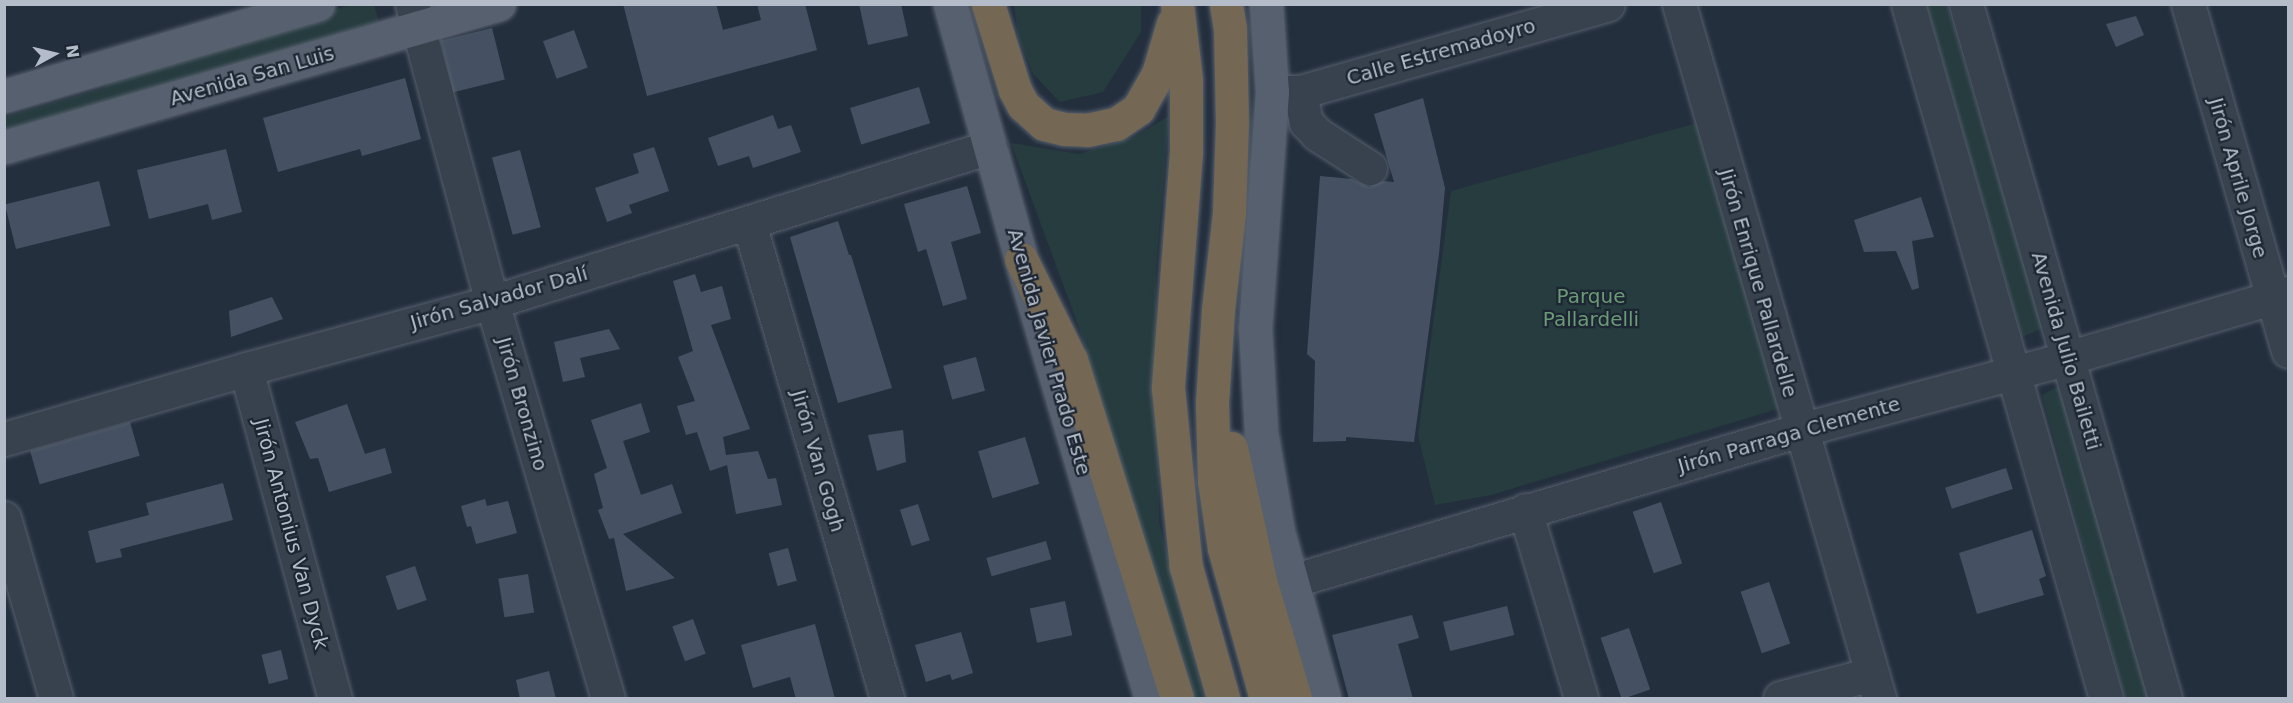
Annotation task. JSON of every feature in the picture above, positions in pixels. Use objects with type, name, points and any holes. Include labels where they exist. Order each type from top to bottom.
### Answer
[{"type":"highway","points":[[988,4],[1015,90],[1023,105],[1044,124],[1064,129],[1087,130],[1116,124],[1138,109],[1158,74],[1177,5]]},
{"type":"highway","points":[[1226,4],[1230,28],[1232,122],[1228,213],[1212,402],[1214,481],[1224,548],[1266,699]]},
{"type":"highway","points":[[1177,5],[1186,80],[1186,152],[1168,388],[1186,567],[1223,699]]},
{"type":"highway","points":[[1021,259],[1071,360],[1177,699]]},
{"type":"highway","points":[[1218,310],[1220,379],[1234,472],[1261,584],[1295,699]]},
{"type":"main road","points":[[4,96],[318,4]]},
{"type":"main road","name":"Avenida San Luis","points":[[4,147],[415,16],[499,4]]},
{"type":"main road","name":"Avenida Javier Prado Este","points":[[950,4],[1021,259],[1151,699]]},
{"type":"main road","points":[[1266,4],[1286,92],[1255,327],[1256,367],[1269,486],[1324,699]]},
{"type":"street","name":"Calle Estremadoyro","points":[[1286,92],[1608,4]]},
{"type":"street","name":"Jirón Enrique Pallardelle","points":[[1678,4],[1876,686]]},
{"type":"street","points":[[1908,4],[2106,699]]},
{"type":"street","name":"Avenida Julio Bailetti","points":[[1966,4],[2165,699]]},
{"type":"street","name":"Jirón Aprile Jorge","points":[[2188,4],[2281,295],[2289,351]]},
{"type":"street","name":"Jirón Bronzino","points":[[415,16],[492,302],[608,699]]},
{"type":"street","points":[[1286,92],[1317,134],[1370,168]]},
{"type":"street","name":"Jirón Salvador Dalí","points":[[4,439],[246,369],[492,302],[990,147]]},
{"type":"street","name":"Jirón Van Gogh","points":[[749,223],[887,699]]},
{"type":"street","name":"Jirón Parraga Clemente","points":[[1292,581],[1800,430],[2067,358],[2281,295]]},
{"type":"street","name":"Jirón Antonius Van Dyck","points":[[246,369],[335,699]]},
{"type":"street","points":[[1525,510],[1581,699]]},
{"type":"street","points":[[4,518],[56,699]]},
{"type":"street","points":[[1780,699],[1876,686]]},
{"type":"green space","points":[[350,5],[374,5],[379,22],[5,135],[5,117],[104,88],[125,71]]},
{"type":"green space","points":[[1014,5],[1141,5],[1141,32],[1103,92],[1060,102],[1033,74],[1018,35]]},
{"type":"green space","points":[[1927,5],[1947,5],[2043,328],[2022,337]]},
{"type":"green space","points":[[1169,116],[1156,268],[1159,522],[1204,698],[1193,698],[1078,325],[1011,143],[1079,154],[1134,137]]},
{"type":"green space","name":"Parque Pallardelli","points":[[1697,123],[1781,408],[1491,495],[1435,505],[1418,435],[1451,191]]},
{"type":"green space","points":[[2059,386],[2151,698],[2125,698],[2042,395]]},
{"type":"building","points":[[623,4],[716,4],[723,30],[761,20],[757,4],[805,4],[817,50],[647,96]]},
{"type":"building","points":[[859,4],[901,4],[908,36],[868,45]]},
{"type":"building","points":[[2136,16],[2144,35],[2116,47],[2106,24]]},
{"type":"building","points":[[492,28],[505,79],[453,92],[441,41]]},
{"type":"building","points":[[574,30],[588,68],[557,79],[543,41]]},
{"type":"building","points":[[405,78],[421,139],[362,156],[360,149],[278,172],[263,118]]},
{"type":"building","points":[[919,87],[930,123],[861,144],[850,108]]},
{"type":"building","points":[[1423,98],[1445,188],[1439,254],[1414,442],[1346,437],[1346,441],[1313,442],[1315,361],[1307,354],[1320,176],[1352,179],[1369,187],[1383,181],[1394,182],[1374,114]]},
{"type":"building","points":[[773,115],[778,129],[791,125],[801,152],[753,168],[749,156],[718,166],[708,138]]},
{"type":"building","points":[[654,147],[669,191],[629,205],[632,213],[607,222],[595,188],[639,173],[633,154]]},
{"type":"building","points":[[226,149],[242,212],[212,220],[208,204],[149,219],[137,170]]},
{"type":"building","points":[[520,150],[541,227],[513,235],[492,158]]},
{"type":"building","points":[[99,181],[110,226],[16,249],[5,204]]},
{"type":"building","points":[[967,186],[981,233],[951,242],[967,299],[943,306],[926,249],[918,252],[904,204]]},
{"type":"building","points":[[1921,197],[1934,237],[1912,241],[1919,288],[1912,290],[1896,251],[1864,252],[1854,220]]},
{"type":"building","points":[[838,221],[849,255],[851,255],[892,388],[838,403],[790,237]]},
{"type":"building","points":[[695,274],[701,292],[722,286],[731,319],[711,325],[750,429],[723,437],[726,455],[758,451],[768,479],[776,478],[782,505],[736,514],[727,465],[710,471],[697,432],[686,435],[677,406],[695,401],[678,357],[693,351],[673,281]]},
{"type":"building","points":[[272,297],[283,319],[231,337],[229,311]]},
{"type":"building","points":[[609,329],[620,349],[580,358],[585,377],[563,382],[554,342]]},
{"type":"building","points":[[976,357],[985,391],[952,400],[943,366]]},
{"type":"building","points":[[641,403],[650,432],[623,441],[641,495],[672,484],[682,513],[623,534],[675,578],[626,591],[614,538],[609,539],[598,510],[603,508],[594,474],[607,468],[591,420]]},
{"type":"building","points":[[347,404],[365,454],[385,448],[392,473],[329,492],[318,458],[310,459],[295,422]]},
{"type":"building","points":[[130,422],[140,456],[40,484],[30,451]]},
{"type":"building","points":[[903,430],[906,462],[877,471],[868,435]]},
{"type":"building","points":[[1025,437],[1039,484],[992,498],[978,451]]},
{"type":"building","points":[[2006,468],[2013,489],[1952,509],[1945,488]]},
{"type":"building","points":[[223,483],[233,520],[120,549],[122,557],[96,563],[88,531],[149,515],[146,503]]},
{"type":"building","points":[[485,499],[487,506],[508,501],[517,533],[476,544],[471,526],[467,527],[461,506]]},
{"type":"building","points":[[1661,502],[1682,563],[1654,573],[1633,512]]},
{"type":"building","points":[[918,504],[930,540],[912,546],[900,510]]},
{"type":"building","points":[[2032,530],[2046,576],[2039,579],[2044,595],[1977,614],[1959,553]]},
{"type":"building","points":[[1046,541],[1051,559],[992,576],[986,558]]},
{"type":"building","points":[[788,548],[797,581],[777,586],[769,553]]},
{"type":"building","points":[[415,566],[427,600],[397,610],[386,576]]},
{"type":"building","points":[[528,574],[534,613],[504,617],[498,579]]},
{"type":"building","points":[[1769,582],[1790,643],[1762,653],[1741,592]]},
{"type":"building","points":[[1065,601],[1072,635],[1037,643],[1030,608]]},
{"type":"building","points":[[1507,606],[1514,635],[1450,651],[1443,622]]},
{"type":"building","points":[[1412,615],[1419,638],[1398,644],[1413,699],[1349,699],[1332,635]]},
{"type":"building","points":[[693,619],[706,654],[685,661],[672,627]]},
{"type":"building","points":[[815,624],[835,699],[796,699],[790,677],[753,688],[741,645]]},
{"type":"building","points":[[1629,628],[1650,689],[1621,698],[1601,638]]},
{"type":"building","points":[[961,632],[973,673],[952,680],[950,674],[926,682],[915,645]]},
{"type":"building","points":[[281,650],[288,679],[269,684],[262,655]]},
{"type":"building","points":[[549,671],[556,699],[520,699],[516,680]]}]
